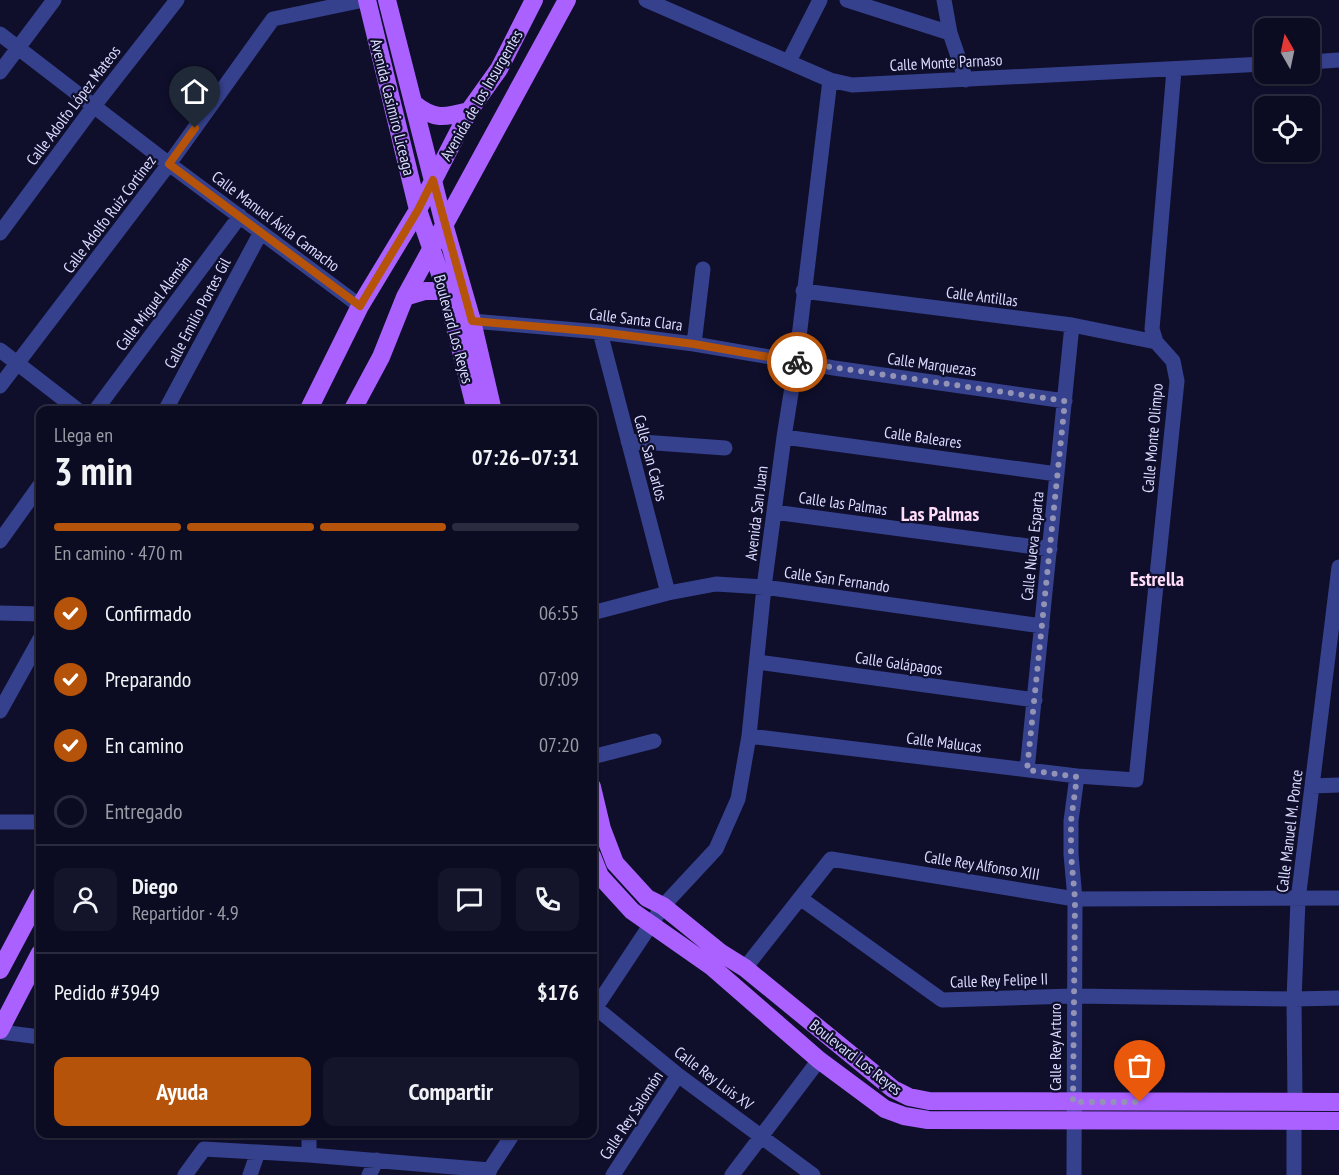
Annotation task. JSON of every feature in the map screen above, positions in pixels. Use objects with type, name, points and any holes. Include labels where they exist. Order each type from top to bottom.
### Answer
[{"type":"main road","name":"Avenida Casimiro Liceaga","points":[[366,0],[418,210],[432,247]]},
{"type":"main road","name":"Avenida Casimiro Liceaga","points":[[387,0],[444,224]]},
{"type":"main road","name":"Avenida de los Insurgentes","points":[[310,406],[360,306],[418,210],[469,111],[499,69],[534,0]]},
{"type":"main road","name":"Avenida de los Insurgentes","points":[[355,406],[381,357],[405,297],[567,0]]},
{"type":"main road","points":[[413,104],[426,113],[440,117],[469,111]]},
{"type":"main road","name":"Boulevard Los Reyes","points":[[444,224],[472,321],[492,406]]},
{"type":"main road","name":"Boulevard Los Reyes","points":[[432,247],[446,291],[475,406]]},
{"type":"main road","points":[[405,297],[425,291],[446,291]]},
{"type":"main road","name":"Boulevard Los Reyes","points":[[597,808],[602,830],[615,863],[647,898],[663,906],[721,953],[745,968],[893,1089],[909,1097],[929,1101],[1073,1112],[1339,1121]]},
{"type":"main road","name":"Boulevard Los Reyes","points":[[597,868],[600,876],[632,911],[712,967],[819,1060],[885,1109],[904,1116],[928,1120],[1295,1102],[1339,1102]]},
{"type":"main road","points":[[0,970],[36,903]]},
{"type":"main road","points":[[0,1031],[36,961]]},
{"type":"street","points":[[0,72],[54,0]]},
{"type":"street","name":"Calle Adolfo López Mateos","points":[[0,233],[94,106],[177,0]]},
{"type":"street","name":"Calle Adolfo Ruiz Cortinez","points":[[0,386],[169,164],[273,20],[366,0]]},
{"type":"street","name":"Calle Monte Parnaso","points":[[646,0],[830,80],[852,84],[1254,65]]},
{"type":"street","points":[[789,61],[820,0]]},
{"type":"street","points":[[847,0],[950,33]]},
{"type":"street","points":[[944,0],[950,33],[966,80]]},
{"type":"street","name":"Calle Manuel Ávila Camacho","points":[[0,34],[169,164],[360,306]]},
{"type":"street","points":[[1320,61],[1339,60]]},
{"type":"street","points":[[1156,342],[1152,329],[1173,70]]},
{"type":"street","name":"Avenida San Juan","points":[[597,1005],[663,906],[716,849],[738,799],[749,736],[764,587],[796,362],[830,80]]},
{"type":"street","name":"Calle Miguel Alemán","points":[[99,406],[240,216]]},
{"type":"street","name":"Calle Emilio Portes Gil","points":[[168,406],[261,232]]},
{"type":"street","points":[[694,344],[703,269]]},
{"type":"street","name":"Calle Antillas","points":[[803,291],[1072,325],[1156,342]]},
{"type":"street","name":"Calle Santa Clara","points":[[472,321],[600,332],[694,344],[796,362]]},
{"type":"street","name":"Calle Nueva Esparta","points":[[1027,770],[1072,325]]},
{"type":"street","name":"Calle San Carlos","points":[[600,332],[668,593]]},
{"type":"street","name":"Calle Monte Olimpo","points":[[1136,780],[1177,381],[1173,361],[1156,342]]},
{"type":"street","points":[[0,350],[73,406]]},
{"type":"street","name":"Calle Marquezas","points":[[796,362],[1065,401]]},
{"type":"street","name":"Calle Baleares","points":[[784,437],[1057,474]]},
{"type":"street","points":[[628,441],[725,448]]},
{"type":"street","points":[[0,541],[36,491]]},
{"type":"street","name":"Calle las Palmas","points":[[774,512],[1050,549]]},
{"type":"street","name":"Calle Manuel M. Ponce","points":[[1295,1102],[1294,999],[1298,900],[1339,567]]},
{"type":"street","name":"Calle San Fernando","points":[[597,612],[668,593],[716,584],[764,587],[1042,626]]},
{"type":"street","points":[[0,613],[36,614]]},
{"type":"street","points":[[0,711],[36,646]]},
{"type":"street","name":"Calle Galápagos","points":[[757,662],[1035,700]]},
{"type":"street","name":"Calle Malucas","points":[[749,736],[1077,777],[1136,780]]},
{"type":"street","points":[[597,756],[654,741]]},
{"type":"street","name":"Calle Rey Arturo","points":[[1074,1175],[1075,899],[1071,821],[1077,777]]},
{"type":"street","points":[[1312,786],[1339,785]]},
{"type":"street","points":[[0,822],[36,822]]},
{"type":"street","name":"Calle Rey Alfonso XIII","points":[[745,968],[831,859],[1075,899],[1298,900],[1339,898]]},
{"type":"street","name":"Calle Rey Felipe II","points":[[800,898],[942,1000],[1073,996],[1339,998]]},
{"type":"street","name":"Calle Rey Luis XV","points":[[597,1012],[813,1175]]},
{"type":"street","points":[[0,1031],[36,1036]]},
{"type":"street","points":[[732,1175],[819,1060]]},
{"type":"street","name":"Calle Rey Salomón","points":[[613,1175],[678,1075]]},
{"type":"street","points":[[1294,1120],[1294,1175]]},
{"type":"street","points":[[309,1138],[309,1155]]},
{"type":"street","points":[[185,1175],[204,1149],[376,1160],[488,1172],[510,1138]]},
{"type":"street","points":[[250,1175],[258,1152]]},
{"type":"street","points":[[369,1175],[376,1160]]},
{"type":"way so far","points":[[797,362],[1065,401],[1027,770],[1077,777],[1071,821],[1075,899],[1073,1102],[1140,1102]]},
{"type":"district","name":"Las Palmas","points":[[940,514]]},
{"type":"district","name":"Estrella","points":[[1157,579]]},
{"type":"route","points":[[195,128],[169,164],[360,306],[418,210],[433,180],[472,321],[600,332],[694,344],[797,362]]}]
